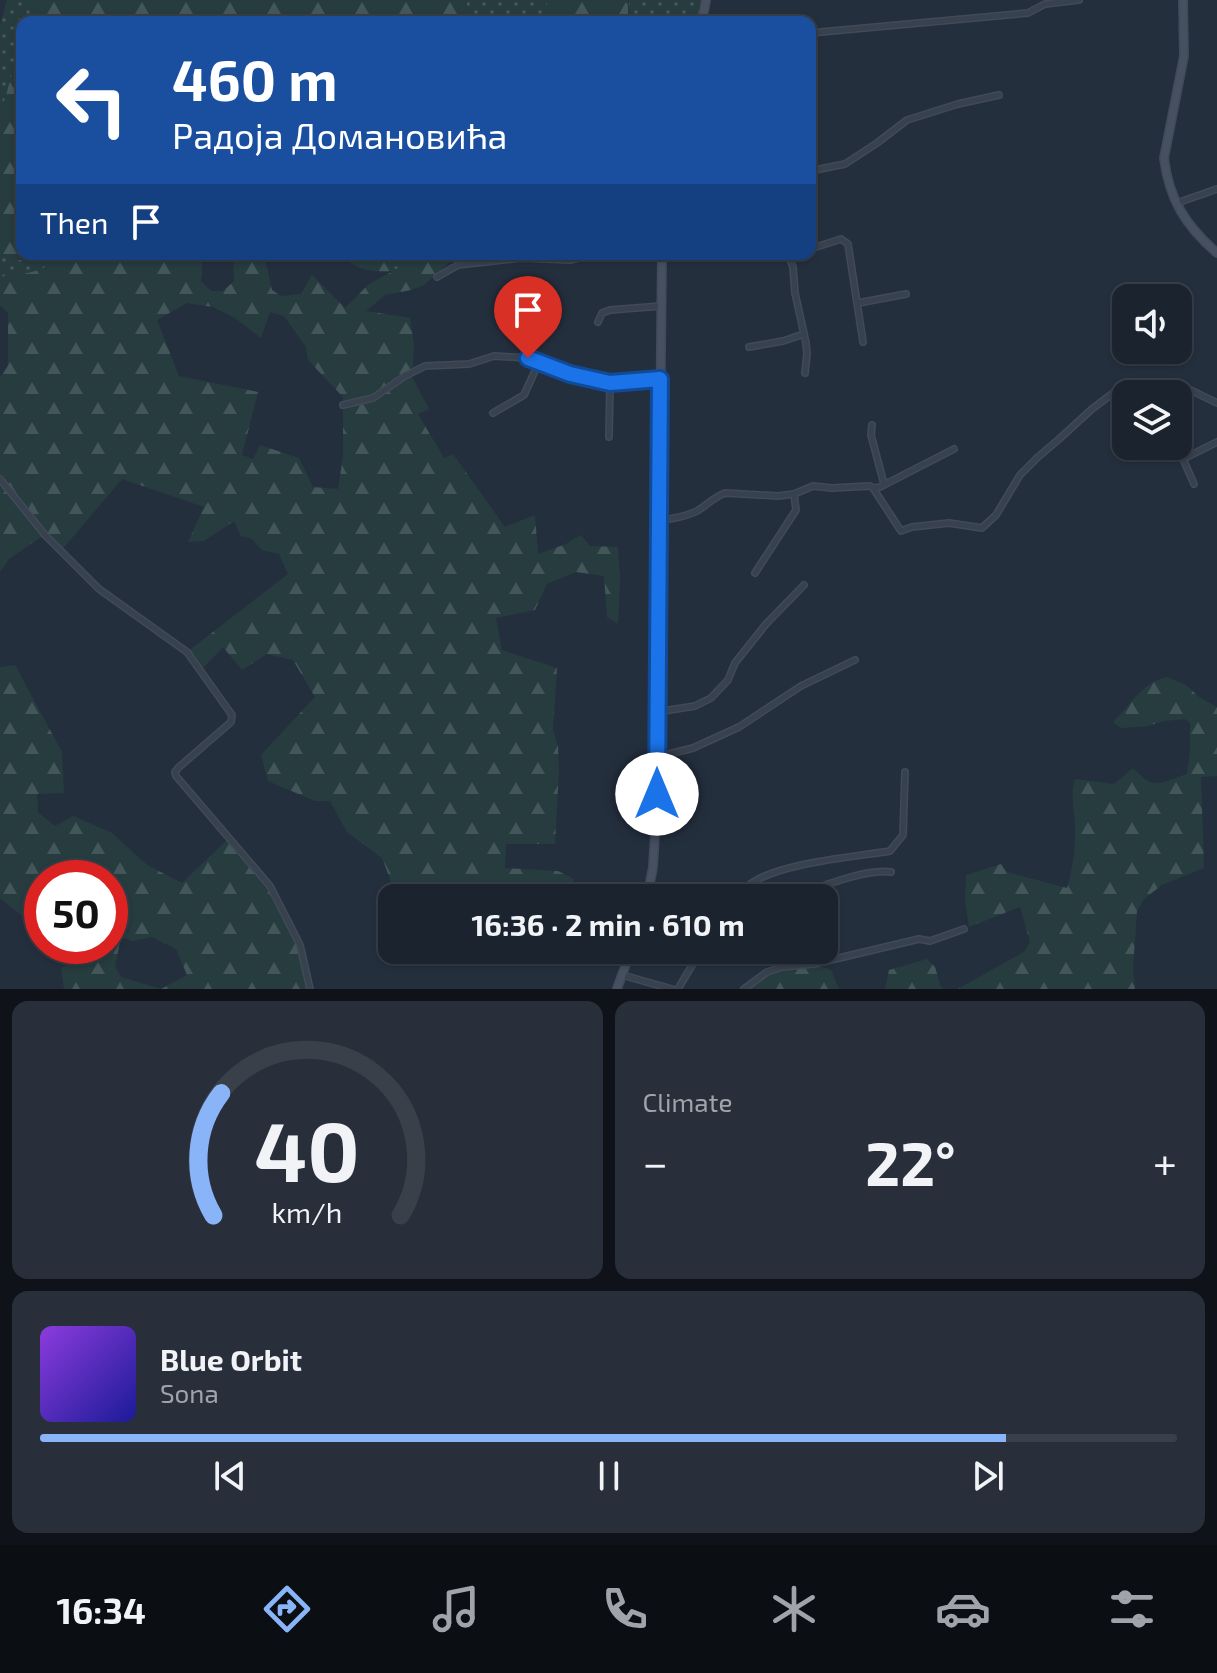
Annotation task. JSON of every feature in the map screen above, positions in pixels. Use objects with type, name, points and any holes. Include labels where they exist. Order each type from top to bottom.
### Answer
[{"type":"main road","points":[[1183,0],[1184,56],[1164,158],[1169,189],[1176,203],[1192,229],[1217,253]]},
{"type":"main road","points":[[649,884],[654,851],[657,757],[662,260]]},
{"type":"main road","points":[[617,989],[626,964]]},
{"type":"street","points":[[816,32],[1028,13],[1045,4],[1079,0]]},
{"type":"street","points":[[816,170],[845,164],[907,120],[999,95]]},
{"type":"street","points":[[1176,203],[1217,189]]},
{"type":"street","points":[[816,247],[841,239],[848,244],[863,342]]},
{"type":"street","points":[[437,277],[458,265],[504,260]]},
{"type":"street","points":[[790,260],[807,354],[805,373]]},
{"type":"street","points":[[858,303],[906,294]]},
{"type":"street","points":[[598,322],[602,313],[610,310],[661,306]]},
{"type":"street","points":[[749,347],[804,334]]},
{"type":"street","points":[[343,405],[373,398],[425,366],[469,364],[494,356],[528,358],[570,374],[610,383],[660,379]]},
{"type":"street","points":[[493,413],[524,395],[539,362]]},
{"type":"street","points":[[873,488],[901,531],[949,523],[982,528],[996,515],[1020,475],[1092,409],[1125,384],[1174,382],[1217,403]]},
{"type":"street","points":[[609,437],[610,383]]},
{"type":"street","points":[[872,425],[871,435],[884,484]]},
{"type":"street","points":[[1194,484],[1183,459],[1217,442]]},
{"type":"street","points":[[659,520],[680,518],[725,493],[755,496],[794,494],[813,486],[880,487],[954,449]]},
{"type":"street","points":[[0,479],[45,535],[99,589],[187,652],[232,715],[231,722],[178,768],[176,776],[270,886],[300,945],[310,989]]},
{"type":"street","points":[[755,573],[796,510],[794,494]]},
{"type":"street","points":[[657,712],[695,706],[711,698],[728,680],[735,663],[766,624],[804,585]]},
{"type":"street","points":[[657,757],[693,748],[739,727],[801,686],[855,660]]},
{"type":"street","points":[[750,884],[792,867],[890,851],[903,835],[905,772]]},
{"type":"street","points":[[834,884],[859,876],[891,872]]},
{"type":"street","points":[[744,989],[767,972],[783,967],[814,964],[919,939],[930,941],[964,929]]},
{"type":"street","points":[[678,989],[693,964]]},
{"type":"street","points":[[622,975],[672,989]]},
{"type":"green space","points":[[7,0],[36,0],[29,16],[16,16],[16,58],[0,117],[0,25]]},
{"type":"green space","points":[[36,0],[467,0],[466,16],[29,16]]},
{"type":"green space","points":[[467,0],[547,0],[547,16],[466,16]]},
{"type":"green space","points":[[547,0],[628,0],[628,16],[547,16]]},
{"type":"green space","points":[[629,0],[706,0],[703,16],[628,16]]},
{"type":"green space","points":[[16,58],[16,259],[0,254],[0,117]]},
{"type":"green space","points":[[0,254],[16,260],[60,260],[41,269],[7,274],[0,280]]},
{"type":"green space","points":[[60,260],[203,260],[201,281],[211,291],[223,291],[234,281],[233,260],[265,260],[272,290],[281,296],[301,294],[312,275],[345,308],[369,284],[393,271],[364,269],[346,260],[392,260],[395,270],[411,260],[499,260],[451,261],[424,285],[385,295],[366,311],[410,318],[414,344],[412,377],[429,409],[418,414],[444,458],[453,454],[505,527],[535,515],[538,554],[581,535],[590,546],[618,547],[618,624],[607,617],[604,576],[576,572],[547,584],[535,610],[496,618],[502,650],[557,668],[553,730],[558,746],[559,770],[555,844],[506,844],[505,868],[558,871],[574,879],[573,884],[392,884],[382,858],[347,832],[330,801],[315,801],[268,781],[261,755],[315,697],[293,660],[267,654],[242,670],[223,647],[200,671],[187,652],[288,574],[279,554],[262,550],[252,539],[241,536],[234,521],[204,541],[188,542],[204,507],[122,479],[60,552],[44,535],[9,559],[0,572],[0,377],[8,365],[8,313],[0,305],[0,280],[6,274],[33,272]],"holes":[[[187,303],[213,307],[235,318],[261,338],[270,312],[284,316],[306,347],[308,360],[343,397],[343,456],[338,489],[313,487],[299,458],[260,445],[253,459],[242,455],[258,392],[179,376],[157,320]]]},
{"type":"green space","points":[[392,260],[412,260],[405,265],[394,270]]},
{"type":"green space","points":[[15,665],[62,752],[64,793],[37,794],[38,812],[55,826],[73,816],[112,833],[147,865],[182,883],[229,838],[270,886],[298,941],[310,989],[161,989],[187,975],[176,949],[152,937],[128,939],[128,860],[24,860],[24,918],[0,898],[0,667]]},
{"type":"green space","points":[[1167,677],[1186,685],[1217,707],[1217,776],[1201,777],[1204,868],[1162,885],[1144,899],[1137,911],[1133,968],[1135,989],[958,989],[1024,952],[1030,942],[1020,907],[969,927],[965,900],[966,875],[1001,864],[1007,872],[1067,888],[1074,848],[1075,779],[1114,784],[1133,768],[1146,780],[1158,783],[1187,774],[1190,723],[1185,719],[1121,728],[1113,722],[1144,689]]},
{"type":"green space","points":[[927,959],[935,967],[944,989],[885,989],[889,970]]},
{"type":"green space","points":[[69,964],[115,964],[121,977],[161,989],[64,989],[61,968]]},
{"type":"green space","points":[[814,964],[831,970],[839,989],[746,989],[783,967]]},
{"type":"route","points":[[528,358],[570,374],[610,383],[660,379],[657,794]]}]
